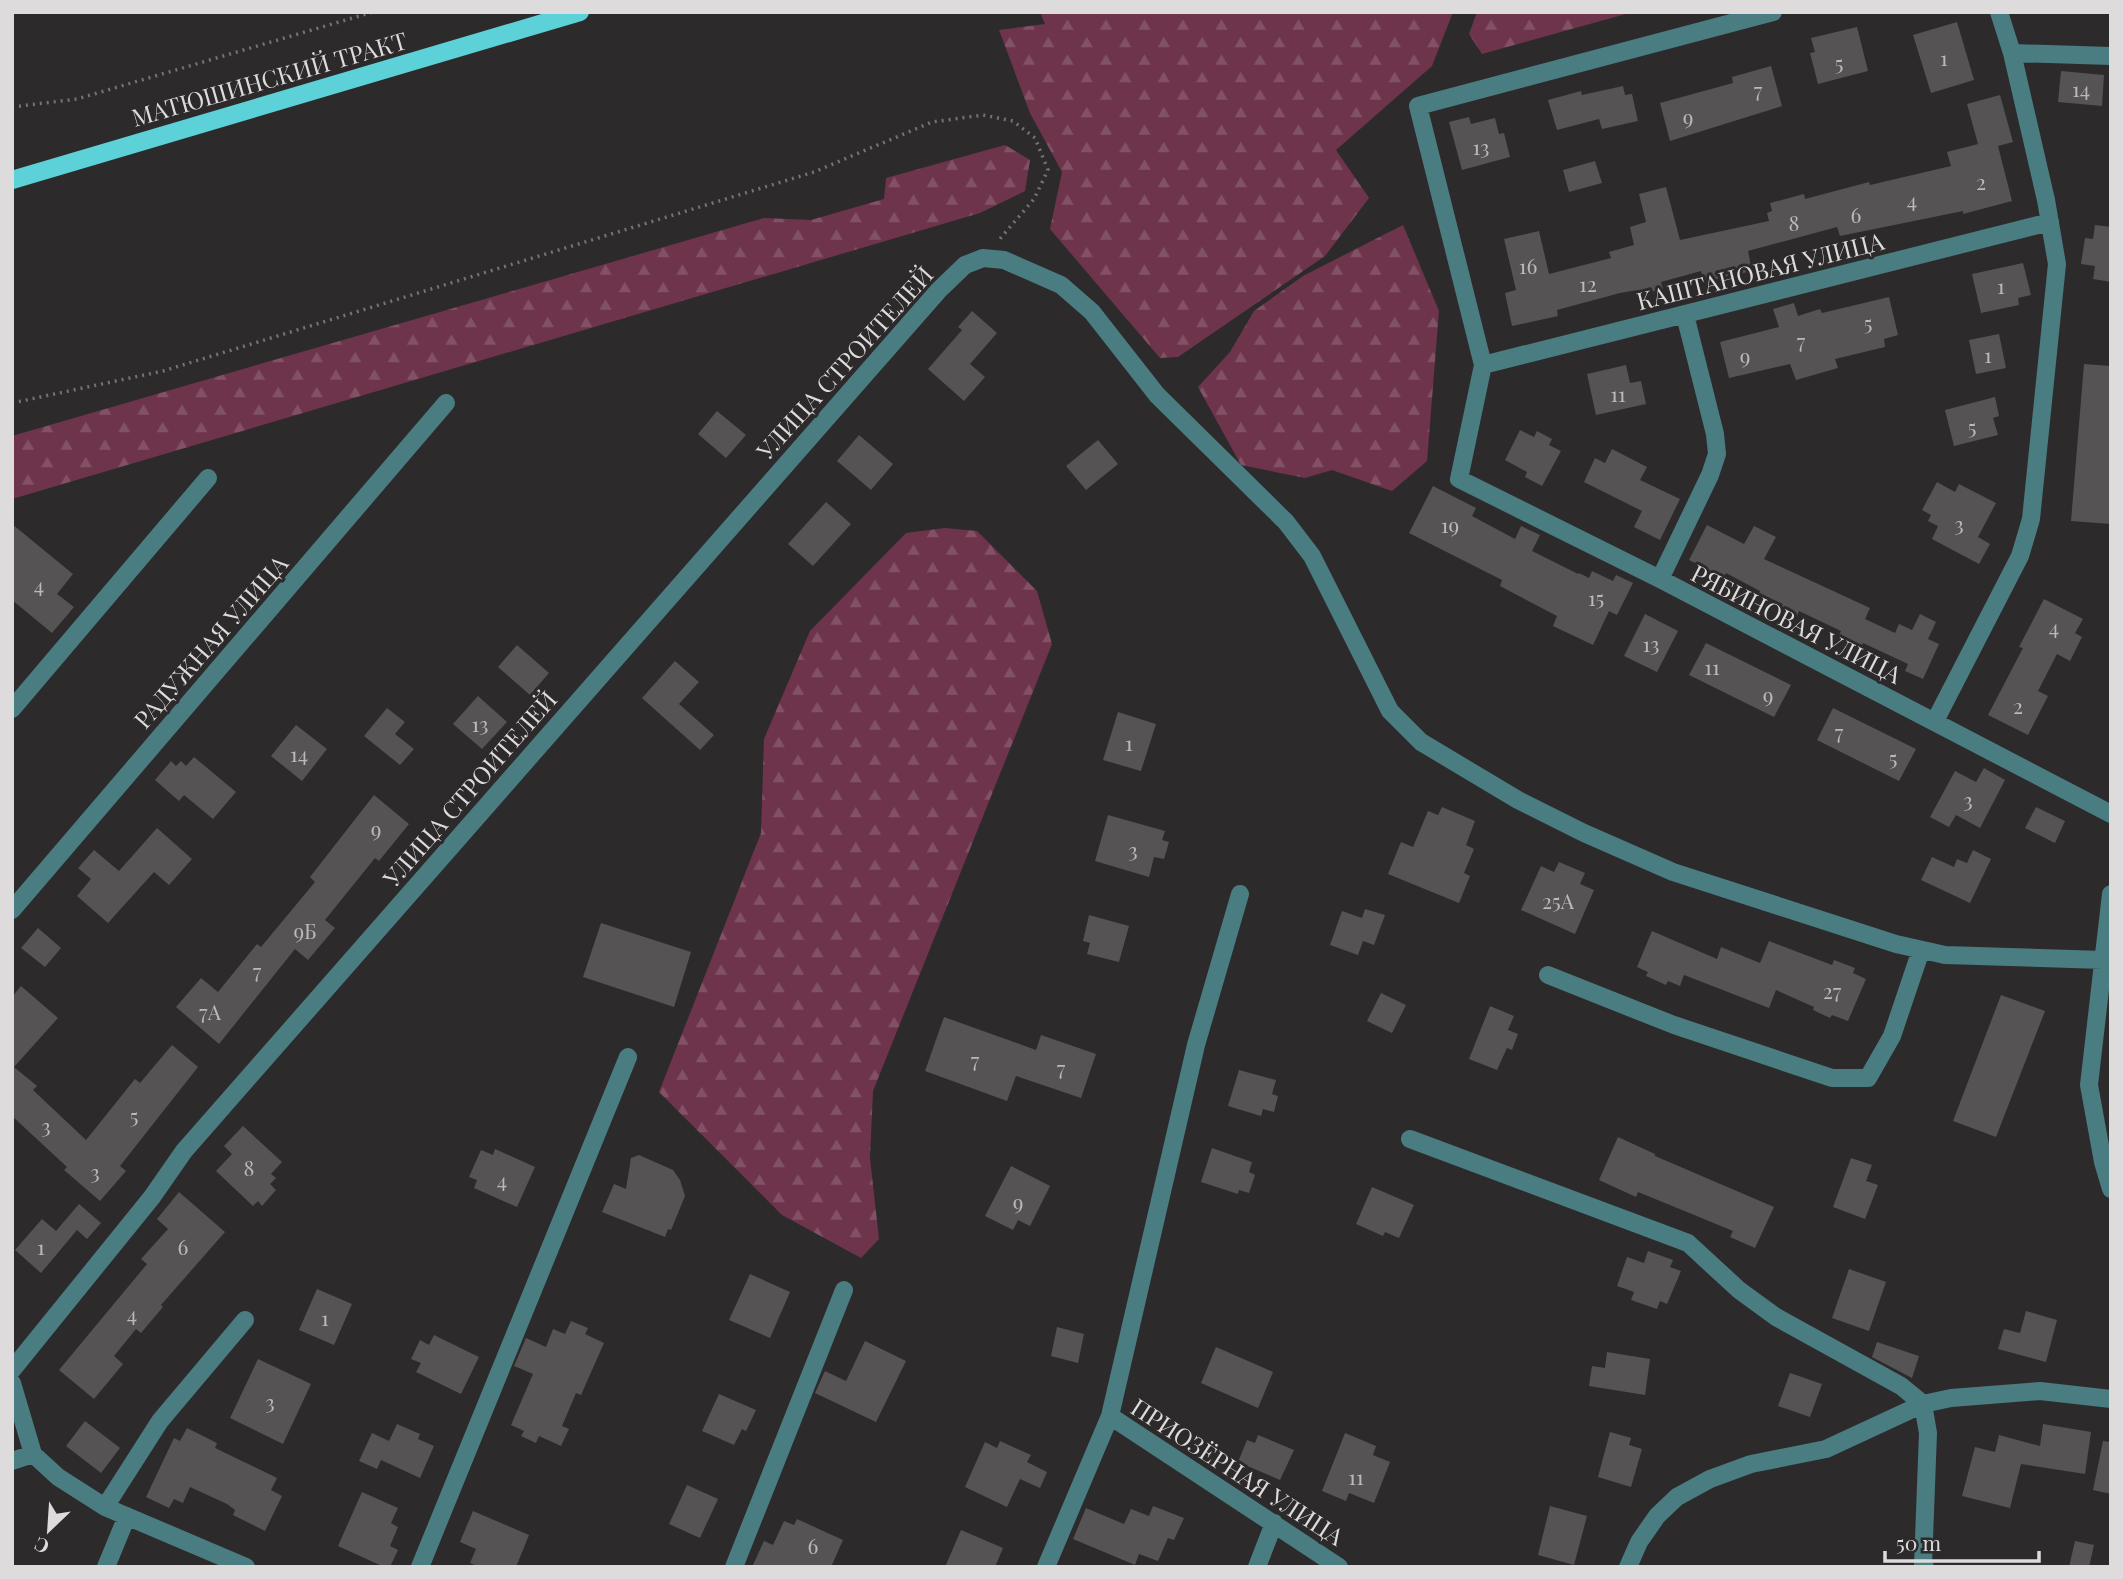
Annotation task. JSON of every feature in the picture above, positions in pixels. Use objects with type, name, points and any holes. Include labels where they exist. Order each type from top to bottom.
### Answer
[{"type":"main road","name":"МАТЮШИНСКИЙ ТРАКТ","points":[[12,180],[580,12]]},
{"type":"street","points":[[1483,365],[1418,106],[1773,12]]},
{"type":"street","points":[[1935,721],[2020,556],[2031,519],[2057,264],[2012,53],[1999,12]]},
{"type":"street","points":[[2012,53],[2111,56]]},
{"type":"street","name":"КАШТАНОВАЯ УЛИЦА","points":[[1483,365],[2050,222]]},
{"type":"street","points":[[983,258],[1004,260],[1061,285],[1091,312],[1157,395],[1286,522],[1312,556],[1390,711],[1421,743],[1529,806],[1673,872],[1896,944],[1945,955],[2103,960]]},
{"type":"street","name":"УЛИЦА СТРОИТЕЛЕЙ","points":[[12,1370],[152,1197],[184,1151],[939,290],[965,265],[983,258]]},
{"type":"street","points":[[1660,579],[1710,475],[1717,454],[1715,435],[1685,315]]},
{"type":"street","name":"РЯБИНОВАЯ УЛИЦА","points":[[1483,365],[1459,479],[1660,579],[2111,814]]},
{"type":"street","name":"РАДУЖНАЯ УЛИЦА","points":[[12,910],[446,403]]},
{"type":"street","points":[[12,709],[208,478]]},
{"type":"street","points":[[1046,1567],[1110,1416],[1196,1045],[1240,894]]},
{"type":"street","points":[[2111,894],[2103,960],[2104,1008],[2089,1086],[2103,1162],[2111,1189]]},
{"type":"street","points":[[1548,975],[1674,1025],[1832,1078],[1868,1078],[1892,1036],[1921,950]]},
{"type":"street","points":[[420,1567],[628,1057]]},
{"type":"street","points":[[1410,1139],[1688,1243],[1739,1290],[1776,1317],[1901,1386],[1923,1404],[1928,1433],[1925,1567]]},
{"type":"street","points":[[734,1567],[844,1290]]},
{"type":"street","points":[[105,1507],[160,1420],[245,1320]]},
{"type":"street","points":[[12,1383],[33,1454],[58,1477],[105,1507],[246,1567]]},
{"type":"street","points":[[1628,1567],[1639,1542],[1657,1516],[1677,1497],[1710,1479],[1751,1464],[1826,1449],[1923,1404],[1951,1398],[2040,1391],[2111,1399]]},
{"type":"street","name":"ПРИОЗЁРНАЯ УЛИЦА","points":[[1110,1416],[1339,1567]]},
{"type":"street","points":[[12,1461],[33,1454]]},
{"type":"street","points":[[106,1567],[127,1516]]},
{"type":"street","points":[[1257,1567],[1274,1523]]},
{"type":"path","points":[[12,107],[77,99],[373,12]]},
{"type":"path","points":[[12,403],[163,370],[814,172],[932,122],[983,115],[1013,121],[1035,138],[1048,170],[1034,199],[983,258]]},
{"type":"green space","points":[[1040,12],[1453,12],[1432,66],[1336,150],[1369,198],[1325,256],[1178,357],[1160,358],[1050,229],[1062,172],[1030,113],[999,30],[1045,24]]},
{"type":"green space","points":[[1477,12],[1633,12],[1482,54],[1469,34]]},
{"type":"green space","points":[[1005,145],[1030,160],[1025,191],[980,213],[12,499],[12,436],[764,218],[811,220],[884,199],[886,178]]},
{"type":"green space","points":[[1403,225],[1439,311],[1427,461],[1392,491],[1332,470],[1305,478],[1241,465],[1198,387],[1230,352],[1254,311],[1303,276]]},
{"type":"green space","points":[[945,528],[977,531],[1037,591],[1052,644],[873,1091],[870,1158],[879,1239],[861,1258],[782,1215],[659,1092],[761,833],[764,739],[810,631],[906,533]]},
{"type":"building","points":[[1957,22],[1974,80],[1931,93],[1913,35]]},
{"type":"building","points":[[1857,27],[1868,71],[1818,84],[1810,53],[1815,52],[1811,38]]},
{"type":"building","points":[[1771,66],[1782,106],[1670,141],[1660,103],[1733,83],[1732,77]]},
{"type":"building","points":[[2061,71],[2104,75],[2102,106],[2058,102]]},
{"type":"building","points":[[1623,86],[1625,95],[1632,94],[1638,121],[1602,129],[1599,119],[1557,130],[1548,100],[1581,91],[1582,95]]},
{"type":"building","points":[[2000,95],[2013,142],[1998,146],[2012,201],[1963,214],[1963,211],[1840,236],[1837,227],[1748,251],[1752,271],[1704,282],[1701,271],[1661,282],[1663,289],[1639,295],[1638,290],[1620,293],[1557,310],[1558,316],[1512,326],[1505,293],[1516,290],[1504,239],[1539,231],[1549,274],[1611,258],[1609,252],[1634,245],[1630,227],[1646,222],[1639,194],[1666,187],[1680,240],[1769,221],[1767,213],[1772,211],[1770,203],[1804,194],[1805,199],[1869,182],[1870,185],[1951,166],[1947,152],[1978,144],[1967,104]]},
{"type":"building","points":[[1469,117],[1471,124],[1495,118],[1499,134],[1504,133],[1510,157],[1462,170],[1449,122]]},
{"type":"building","points":[[1595,161],[1602,183],[1569,192],[1563,170]]},
{"type":"building","points":[[2095,225],[2111,227],[2111,282],[2093,279],[2095,266],[2081,264],[2085,238],[2093,239]]},
{"type":"building","points":[[2023,263],[2031,295],[2018,298],[2019,305],[1981,313],[1972,274]]},
{"type":"building","points":[[1889,297],[1898,335],[1884,339],[1885,347],[1835,359],[1838,368],[1796,380],[1790,364],[1729,378],[1720,342],[1779,327],[1773,309],[1794,303],[1798,316],[1820,309],[1822,313]]},
{"type":"building","points":[[972,311],[997,333],[970,364],[985,377],[964,401],[928,369],[962,330],[958,327]]},
{"type":"building","points":[[1999,334],[2006,368],[1976,374],[1969,340]]},
{"type":"building","points":[[2084,364],[2111,366],[2111,524],[2071,521]]},
{"type":"building","points":[[1626,365],[1630,383],[1641,381],[1646,404],[1596,415],[1587,374]]},
{"type":"building","points":[[1995,397],[1999,416],[1993,418],[1998,435],[1954,446],[1945,410]]},
{"type":"building","points":[[717,411],[746,435],[726,458],[698,434]]},
{"type":"building","points":[[1520,430],[1534,437],[1537,431],[1552,439],[1549,445],[1561,451],[1542,486],[1525,477],[1527,472],[1505,460]]},
{"type":"building","points":[[859,435],[893,464],[871,490],[837,461]]},
{"type":"building","points":[[1098,440],[1118,464],[1086,490],[1066,466]]},
{"type":"building","points":[[1612,449],[1647,467],[1640,480],[1680,499],[1660,540],[1634,527],[1642,511],[1584,482],[1595,458],[1605,463]]},
{"type":"building","points":[[1937,482],[1955,492],[1959,484],[1996,503],[1978,537],[1990,544],[1979,564],[1932,539],[1938,526],[1928,521],[1931,515],[1922,510]]},
{"type":"building","points":[[1433,486],[1476,508],[1472,516],[1515,539],[1521,526],[1540,535],[1532,551],[1578,574],[1589,578],[1592,571],[1613,581],[1616,575],[1633,583],[1617,615],[1609,611],[1593,645],[1553,626],[1557,616],[1500,586],[1502,580],[1409,533]]},
{"type":"building","points":[[826,502],[851,524],[813,566],[788,544]]},
{"type":"building","points":[[12,524],[73,574],[57,594],[74,607],[52,633],[12,600]]},
{"type":"building","points":[[1707,525],[1744,544],[1754,526],[1776,537],[1764,559],[1870,608],[1865,619],[1895,633],[1899,624],[1912,630],[1920,614],[1936,622],[1928,639],[1939,644],[1923,679],[1905,671],[1908,664],[1863,643],[1861,648],[1838,637],[1841,631],[1799,611],[1797,616],[1780,609],[1783,604],[1759,593],[1760,591],[1726,573],[1724,578],[1689,560]]},
{"type":"building","points":[[2044,599],[2083,619],[2075,633],[2082,637],[2070,661],[2057,654],[2038,691],[2048,696],[2028,735],[1988,715],[2023,648],[2019,647]]},
{"type":"building","points":[[1645,614],[1678,631],[1657,672],[1624,656]]},
{"type":"building","points":[[1706,643],[1791,685],[1774,717],[1689,675]]},
{"type":"building","points":[[517,645],[549,673],[530,695],[498,667]]},
{"type":"building","points":[[675,661],[699,682],[679,704],[714,735],[700,750],[642,698]]},
{"type":"building","points":[[478,696],[507,722],[482,749],[453,724]]},
{"type":"building","points":[[387,708],[405,722],[395,734],[414,749],[400,765],[364,736]]},
{"type":"building","points":[[1833,708],[1916,749],[1899,781],[1817,740]]},
{"type":"building","points":[[1118,712],[1156,724],[1141,771],[1103,760]]},
{"type":"building","points":[[296,725],[327,749],[302,781],[271,756]]},
{"type":"building","points":[[194,757],[236,792],[213,819],[184,795],[179,801],[155,780],[171,761],[176,766],[181,761],[186,766]]},
{"type":"building","points":[[1984,768],[2005,780],[1980,828],[1956,815],[1949,827],[1930,817],[1955,771],[1976,782]]},
{"type":"building","points":[[374,795],[409,824],[379,861],[375,858],[325,920],[335,928],[308,960],[295,949],[219,1044],[176,1007],[201,978],[218,992],[257,944],[261,947],[315,882],[310,877]]},
{"type":"building","points":[[1442,807],[1475,821],[1466,845],[1474,849],[1464,873],[1470,876],[1459,903],[1388,874],[1401,842],[1413,847],[1428,811],[1438,815]]},
{"type":"building","points":[[2036,807],[2065,821],[2055,843],[2025,828]]},
{"type":"building","points":[[1108,815],[1165,831],[1162,840],[1169,842],[1164,859],[1154,857],[1149,877],[1095,861]]},
{"type":"building","points":[[157,828],[192,859],[169,885],[154,872],[108,923],[77,896],[91,879],[78,868],[94,850],[119,871]]},
{"type":"building","points":[[1973,850],[1991,859],[1970,903],[1921,880],[1932,857],[1954,867],[1957,859],[1967,863]]},
{"type":"building","points":[[1559,862],[1585,873],[1580,884],[1594,890],[1575,934],[1521,910],[1541,866],[1554,872]]},
{"type":"building","points":[[1365,909],[1385,915],[1374,945],[1363,941],[1358,955],[1330,945],[1342,911],[1362,918]]},
{"type":"building","points":[[1089,915],[1129,926],[1119,962],[1087,954],[1090,943],[1083,941]]},
{"type":"building","points":[[601,923],[691,952],[674,1007],[583,977]]},
{"type":"building","points":[[38,928],[61,948],[45,967],[21,948]]},
{"type":"building","points":[[1652,931],[1717,959],[1721,947],[1760,963],[1769,941],[1832,965],[1834,960],[1855,968],[1853,973],[1866,979],[1848,1021],[1832,1015],[1830,1018],[1813,1010],[1814,1007],[1776,990],[1769,1008],[1684,975],[1680,986],[1668,981],[1666,985],[1646,976],[1648,972],[1637,967]]},
{"type":"building","points":[[21,986],[58,1018],[14,1067],[37,1086],[33,1090],[86,1140],[135,1079],[140,1083],[172,1045],[198,1067],[120,1166],[126,1171],[100,1201],[64,1170],[67,1167],[12,1116],[12,997]]},
{"type":"building","points":[[1381,993],[1406,1005],[1392,1033],[1367,1021]]},
{"type":"building","points":[[2001,995],[2045,1011],[1996,1137],[1953,1121]]},
{"type":"building","points":[[1490,1006],[1514,1016],[1508,1030],[1518,1034],[1512,1050],[1507,1048],[1497,1070],[1469,1059]]},
{"type":"building","points":[[944,1017],[1036,1050],[1041,1035],[1096,1054],[1081,1098],[1016,1076],[1007,1101],[925,1071]]},
{"type":"building","points":[[1239,1070],[1276,1080],[1272,1094],[1278,1096],[1274,1112],[1263,1109],[1261,1116],[1228,1106]]},
{"type":"building","points":[[243,1126],[282,1162],[271,1174],[276,1178],[270,1184],[276,1190],[262,1206],[258,1201],[253,1206],[216,1171],[232,1154],[224,1146]]},
{"type":"building","points":[[1618,1137],[1655,1156],[1774,1207],[1755,1248],[1730,1237],[1733,1231],[1638,1192],[1636,1197],[1599,1180]]},
{"type":"building","points":[[1212,1148],[1252,1162],[1249,1172],[1255,1175],[1249,1193],[1239,1190],[1238,1194],[1201,1182]]},
{"type":"building","points":[[495,1149],[535,1167],[517,1207],[474,1188],[477,1180],[469,1177],[481,1150],[493,1155]]},
{"type":"building","points":[[639,1155],[673,1170],[680,1180],[685,1196],[671,1230],[668,1229],[665,1237],[602,1212],[614,1184],[626,1189],[631,1158]]},
{"type":"building","points":[[1851,1158],[1872,1165],[1866,1181],[1878,1185],[1865,1219],[1833,1207]]},
{"type":"building","points":[[1011,1166],[1050,1186],[1030,1226],[1018,1220],[1013,1230],[985,1216]]},
{"type":"building","points":[[1372,1187],[1414,1205],[1399,1238],[1385,1232],[1383,1236],[1356,1224]]},
{"type":"building","points":[[179,1192],[225,1232],[161,1305],[163,1307],[141,1333],[136,1329],[114,1356],[123,1364],[94,1399],[59,1370],[147,1264],[141,1259],[168,1229],[157,1219]]},
{"type":"building","points":[[79,1204],[101,1223],[87,1239],[77,1230],[41,1273],[15,1250],[42,1219],[56,1231]]},
{"type":"building","points":[[1648,1251],[1673,1260],[1670,1267],[1681,1271],[1667,1304],[1660,1301],[1657,1309],[1631,1300],[1634,1292],[1617,1286],[1627,1257],[1644,1263]]},
{"type":"building","points":[[1849,1269],[1886,1282],[1869,1331],[1832,1318]]},
{"type":"building","points":[[750,1274],[790,1292],[770,1338],[729,1320]]},
{"type":"building","points":[[317,1289],[352,1304],[334,1345],[299,1330]]},
{"type":"building","points":[[2026,1311],[2057,1320],[2046,1362],[1998,1349],[2004,1329],[2020,1333]]},
{"type":"building","points":[[571,1321],[588,1328],[585,1334],[604,1343],[581,1395],[576,1393],[562,1426],[569,1429],[561,1446],[539,1436],[536,1443],[521,1436],[524,1431],[511,1425],[533,1374],[514,1366],[526,1338],[546,1347],[553,1329],[565,1334]]},
{"type":"building","points":[[1057,1327],[1084,1334],[1078,1363],[1051,1356]]},
{"type":"building","points":[[434,1335],[479,1357],[461,1394],[416,1372],[421,1363],[411,1359],[420,1340],[429,1345]]},
{"type":"building","points":[[865,1341],[906,1361],[876,1422],[815,1393],[825,1371],[846,1381]]},
{"type":"building","points":[[1877,1342],[1919,1356],[1912,1378],[1872,1357]]},
{"type":"building","points":[[1216,1347],[1273,1372],[1258,1408],[1201,1383]]},
{"type":"building","points":[[1607,1352],[1650,1359],[1645,1395],[1589,1386],[1592,1366],[1605,1368]]},
{"type":"building","points":[[258,1359],[311,1384],[283,1444],[230,1418]]},
{"type":"building","points":[[1790,1373],[1822,1384],[1810,1417],[1778,1406]]},
{"type":"building","points":[[719,1394],[756,1410],[746,1431],[742,1429],[734,1445],[702,1431]]},
{"type":"building","points":[[85,1421],[120,1448],[101,1473],[66,1446]]},
{"type":"building","points":[[397,1424],[420,1434],[418,1439],[434,1446],[420,1478],[381,1460],[377,1469],[359,1461],[372,1433],[389,1441]]},
{"type":"building","points":[[2043,1424],[2091,1432],[2085,1474],[2021,1464],[2010,1508],[1962,1496],[1975,1447],[1995,1452],[1999,1435],[2040,1446]]},
{"type":"building","points":[[187,1428],[217,1443],[215,1448],[277,1478],[271,1490],[282,1496],[265,1531],[233,1515],[235,1510],[227,1504],[190,1487],[183,1503],[174,1499],[169,1508],[146,1497],[174,1438],[180,1441]]},
{"type":"building","points":[[1610,1432],[1631,1438],[1629,1445],[1642,1449],[1631,1487],[1598,1477]]},
{"type":"building","points":[[1345,1433],[1376,1446],[1373,1455],[1390,1462],[1374,1503],[1349,1493],[1346,1501],[1322,1491]]},
{"type":"building","points":[[1258,1435],[1294,1450],[1280,1480],[1238,1462],[1247,1440],[1255,1443]]},
{"type":"building","points":[[1000,1441],[1031,1455],[1027,1462],[1047,1472],[1040,1488],[1020,1479],[1007,1507],[965,1487],[985,1442],[997,1448]]},
{"type":"building","points":[[2103,1441],[2111,1442],[2111,1494],[2093,1490]]},
{"type":"building","points":[[687,1485],[718,1499],[700,1538],[669,1524]]},
{"type":"building","points":[[362,1492],[398,1508],[391,1523],[398,1527],[390,1546],[398,1550],[390,1567],[384,1567],[338,1546]]},
{"type":"building","points":[[1153,1506],[1184,1518],[1174,1540],[1168,1538],[1158,1561],[1139,1554],[1135,1565],[1073,1539],[1086,1508],[1124,1524],[1131,1509],[1149,1516]]},
{"type":"building","points":[[1550,1506],[1587,1516],[1574,1565],[1538,1555]]},
{"type":"building","points":[[473,1511],[529,1535],[516,1567],[479,1567],[470,1563],[476,1549],[460,1542]]},
{"type":"building","points":[[797,1519],[843,1540],[831,1567],[752,1567],[764,1541],[773,1545],[784,1521],[794,1525]]},
{"type":"building","points":[[961,1530],[1003,1548],[995,1567],[945,1567]]},
{"type":"building","points":[[2075,1541],[2094,1545],[2089,1567],[2069,1567]]}]
